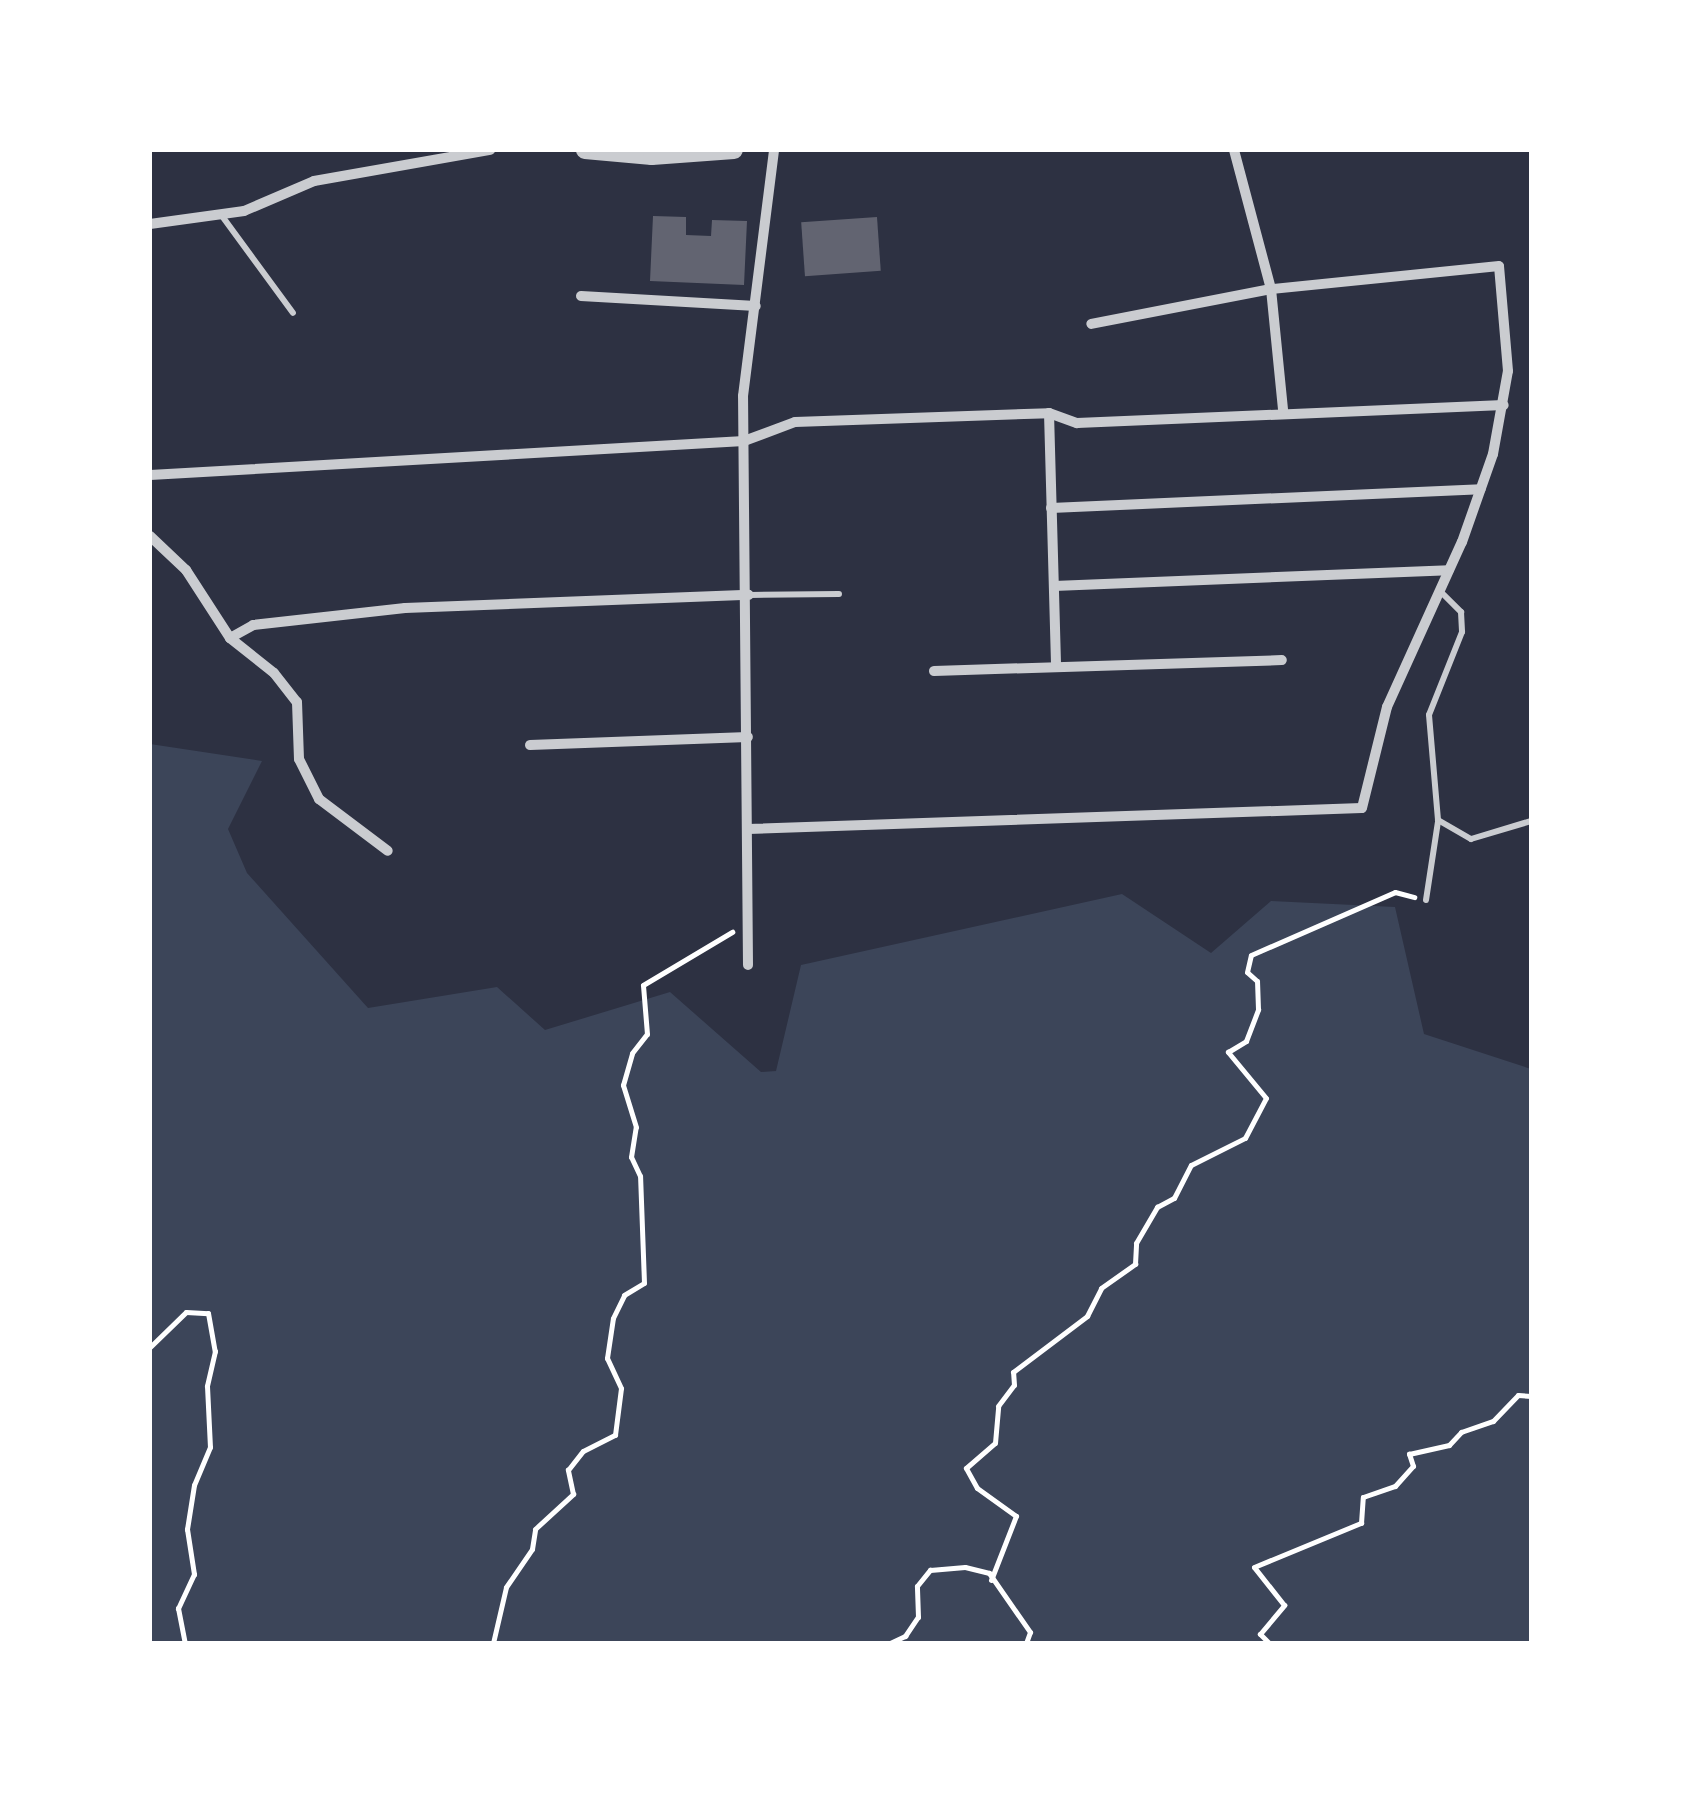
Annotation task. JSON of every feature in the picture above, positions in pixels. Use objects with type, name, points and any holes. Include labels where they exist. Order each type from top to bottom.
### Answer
[{"type":"street","points":[[150,224],[222,216],[314,181],[490,150]]},
{"type":"street","points":[[585,150],[652,156],[734,150]]},
{"type":"street","points":[[748,965],[749,596],[744,440],[774,150]]},
{"type":"street","points":[[1234,150],[1271,289],[1282,410]]},
{"type":"street","points":[[748,829],[1362,808],[1387,708],[1481,490],[1504,406],[1508,371],[1500,266],[1271,289],[1091,324]]},
{"type":"street","points":[[582,296],[756,306]]},
{"type":"street","points":[[150,475],[744,440],[794,422],[1048,413],[1077,424],[1282,410],[1504,406]]},
{"type":"street","points":[[1048,413],[1056,667]]},
{"type":"street","points":[[1051,508],[1481,490]]},
{"type":"street","points":[[150,536],[186,570],[230,638],[274,673],[296,702],[300,759],[319,799],[388,851]]},
{"type":"street","points":[[1054,586],[1449,570]]},
{"type":"street","points":[[230,638],[253,625],[405,608],[749,596]]},
{"type":"street","points":[[934,671],[1282,660]]},
{"type":"street","points":[[530,744],[748,737]]},
{"type":"lane","points":[[222,216],[293,314]]},
{"type":"lane","points":[[1426,900],[1438,820],[1429,715],[1462,632],[1461,612],[1439,590]]},
{"type":"lane","points":[[749,596],[839,594]]},
{"type":"lane","points":[[1438,820],[1471,840],[1531,821]]},
{"type":"path","points":[[991,1580],[1016,1516],[977,1488],[966,1468],[995,1443],[998,1406],[1014,1386],[1013,1372],[1087,1316],[1101,1288],[1136,1264],[1136,1243],[1156,1207],[1174,1198],[1191,1165],[1245,1138],[1266,1098],[1228,1052],[1246,1042],[1258,1009],[1258,981],[1247,972],[1252,955],[1395,892],[1426,900]]},
{"type":"path","points":[[493,1643],[506,1587],[532,1549],[535,1529],[572,1494],[568,1470],[583,1451],[615,1435],[621,1388],[607,1358],[613,1318],[624,1295],[644,1283],[640,1176],[631,1157],[636,1127],[623,1086],[632,1054],[647,1034],[642,985],[748,924]]},
{"type":"path","points":[[150,1347],[186,1312],[208,1313],[215,1350],[207,1386],[210,1447],[194,1485],[187,1529],[194,1574],[178,1608],[185,1643]]},
{"type":"path","points":[[1269,1643],[1260,1634],[1284,1605],[1254,1568],[1361,1523],[1363,1497],[1395,1486],[1412,1466],[1408,1454],[1448,1445],[1461,1432],[1493,1421],[1518,1395],[1531,1396]]},
{"type":"path","points":[[890,1643],[918,1617],[916,1586],[930,1570],[965,1567],[989,1572],[1030,1632],[1026,1643]]},
{"type":"shaded area","points":[[150,744],[262,761],[228,829],[247,873],[368,1008],[497,987],[545,1030],[670,992],[761,1072],[776,1071],[801,965],[1122,894],[1211,953],[1271,901],[1395,907],[1424,1034],[1531,1069],[1531,1643],[150,1643]]},
{"type":"building","points":[[653,216],[686,217],[686,235],[711,236],[712,220],[747,221],[744,285],[650,281]]},
{"type":"building","points":[[877,217],[881,271],[805,276],[801,222]]}]
